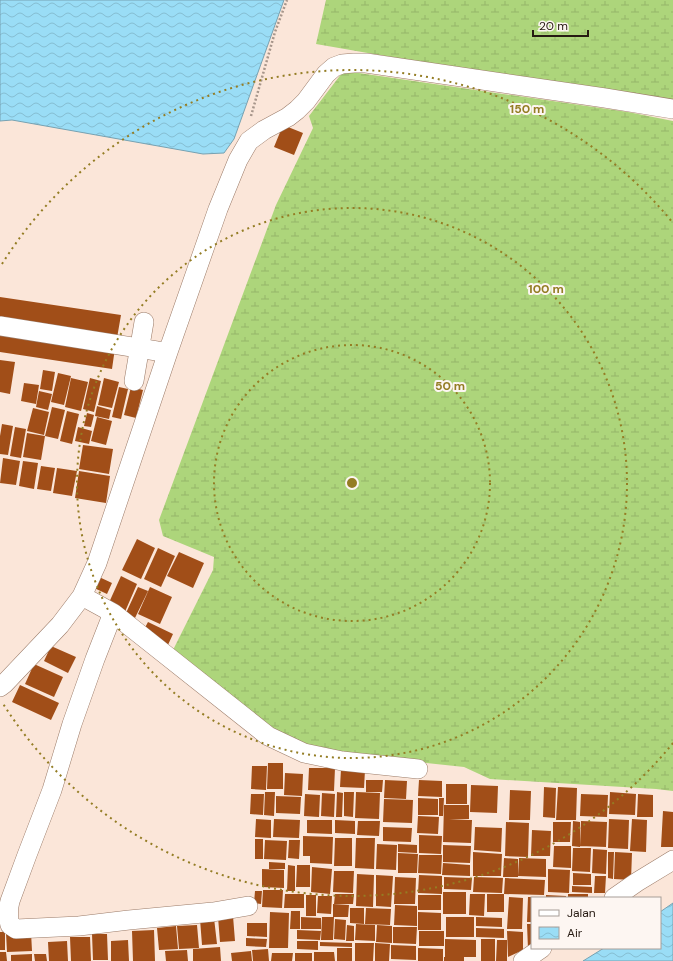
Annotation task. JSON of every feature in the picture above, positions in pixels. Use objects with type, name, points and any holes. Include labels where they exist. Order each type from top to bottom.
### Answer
[{"type":"street","points":[[248,906],[213,912],[79,926],[16,928],[10,926],[9,919],[10,901],[26,855],[52,790],[72,724],[95,659],[98,605],[97,563],[218,209],[238,160],[256,126],[288,117],[306,101],[330,70],[342,64],[354,62],[673,109]]},
{"type":"street","points":[[134,381],[144,322]]},
{"type":"street","points":[[0,326],[140,349],[168,352]]},
{"type":"street","points":[[0,687],[60,625],[98,605]]},
{"type":"street","points":[[98,605],[268,736],[304,753],[342,760],[418,769]]},
{"type":"street","points":[[615,897],[673,860]]},
{"type":"street","points":[[523,961],[541,949]]},
{"type":"path","points":[[256,126],[275,32],[287,0]]},
{"type":"green space","points":[[326,0],[673,0],[673,106],[316,44]]},
{"type":"green space","points":[[352,72],[628,112],[673,121],[673,791],[490,779],[464,767],[323,752],[258,721],[173,650],[213,570],[214,557],[163,536],[159,520],[276,205],[313,128],[309,116],[342,73]]},
{"type":"water","points":[[0,0],[284,0],[234,139],[224,153],[203,154],[12,120],[0,121]]},
{"type":"water","points":[[673,903],[673,961],[583,961],[602,949],[661,949],[661,911]]},
{"type":"building","points":[[283,125],[303,133],[294,155],[274,147]]},
{"type":"building","points":[[0,297],[121,315],[117,338],[0,320]]},
{"type":"building","points":[[0,330],[115,348],[112,369],[0,352]]},
{"type":"building","points":[[0,360],[15,362],[10,394],[0,392]]},
{"type":"building","points":[[43,370],[55,372],[52,391],[40,389]]},
{"type":"building","points":[[58,373],[71,376],[64,405],[51,402]]},
{"type":"building","points":[[71,378],[88,382],[81,411],[65,407]]},
{"type":"building","points":[[90,378],[101,381],[94,412],[83,409]]},
{"type":"building","points":[[104,378],[119,382],[112,408],[98,405]]},
{"type":"building","points":[[24,383],[39,385],[36,404],[21,401]]},
{"type":"building","points":[[119,387],[128,389],[121,419],[112,417]]},
{"type":"building","points":[[131,387],[143,390],[136,418],[124,415]]},
{"type":"building","points":[[39,391],[52,394],[48,410],[36,407]]},
{"type":"building","points":[[97,406],[111,410],[109,419],[95,416]]},
{"type":"building","points":[[52,407],[65,410],[58,439],[45,436]]},
{"type":"building","points":[[33,408],[49,412],[44,435],[27,431]]},
{"type":"building","points":[[67,411],[79,414],[72,444],[60,441]]},
{"type":"building","points":[[87,413],[94,415],[91,427],[84,426]]},
{"type":"building","points":[[97,417],[112,421],[106,445],[91,441]]},
{"type":"building","points":[[2,424],[13,426],[8,455],[0,454]]},
{"type":"building","points":[[15,427],[26,429],[21,458],[10,456]]},
{"type":"building","points":[[78,427],[92,431],[89,444],[75,441]]},
{"type":"building","points":[[27,433],[45,436],[41,460],[23,457]]},
{"type":"building","points":[[83,445],[113,449],[109,474],[79,469]]},
{"type":"building","points":[[3,458],[20,461],[16,485],[0,483]]},
{"type":"building","points":[[23,461],[38,463],[34,489],[19,486]]},
{"type":"building","points":[[41,466],[55,468],[51,491],[37,489]]},
{"type":"building","points":[[57,468],[77,471],[72,496],[53,493]]},
{"type":"building","points":[[79,471],[110,476],[106,503],[75,498]]},
{"type":"building","points":[[137,539],[155,548],[141,579],[122,570]]},
{"type":"building","points":[[158,548],[175,556],[161,587],[144,579]]},
{"type":"building","points":[[179,552],[204,563],[193,588],[167,576]]},
{"type":"building","points":[[97,576],[112,583],[107,594],[92,587]]},
{"type":"building","points":[[121,576],[137,584],[124,614],[107,607]]},
{"type":"building","points":[[138,587],[148,591],[135,618],[126,613]]},
{"type":"building","points":[[150,587],[172,597],[160,624],[138,614]]},
{"type":"building","points":[[148,622],[173,634],[167,647],[141,635]]},
{"type":"building","points":[[51,646],[76,657],[68,673],[44,661]]},
{"type":"building","points":[[34,664],[63,677],[54,697],[25,684]]},
{"type":"building","points":[[20,685],[59,703],[51,720],[12,702]]},
{"type":"building","points":[[268,763],[283,763],[283,789],[267,789]]},
{"type":"building","points":[[252,766],[267,766],[266,790],[251,789]]},
{"type":"building","points":[[309,768],[335,768],[334,791],[308,790]]},
{"type":"building","points":[[341,769],[365,770],[364,788],[340,787]]},
{"type":"building","points":[[285,773],[303,774],[302,796],[284,795]]},
{"type":"building","points":[[366,780],[383,780],[382,792],[366,792]]},
{"type":"building","points":[[385,780],[407,781],[406,799],[384,798]]},
{"type":"building","points":[[419,780],[442,781],[442,797],[418,796]]},
{"type":"building","points":[[446,784],[467,784],[467,804],[446,804]]},
{"type":"building","points":[[471,785],[498,786],[497,813],[470,812]]},
{"type":"building","points":[[544,787],[556,788],[555,818],[543,817]]},
{"type":"building","points":[[558,787],[577,788],[576,820],[556,820]]},
{"type":"building","points":[[510,790],[531,791],[530,820],[509,820]]},
{"type":"building","points":[[265,792],[275,792],[274,816],[264,815]]},
{"type":"building","points":[[337,792],[343,793],[342,817],[336,817]]},
{"type":"building","points":[[344,792],[354,792],[353,817],[344,816]]},
{"type":"building","points":[[356,792],[380,793],[379,819],[355,818]]},
{"type":"building","points":[[610,792],[636,794],[635,815],[609,814]]},
{"type":"building","points":[[322,793],[335,794],[334,817],[321,816]]},
{"type":"building","points":[[251,794],[264,794],[263,815],[250,814]]},
{"type":"building","points":[[305,794],[320,795],[319,817],[304,816]]},
{"type":"building","points":[[581,794],[608,795],[607,817],[580,816]]},
{"type":"building","points":[[638,794],[653,795],[653,817],[637,817]]},
{"type":"building","points":[[276,796],[301,797],[300,814],[276,813]]},
{"type":"building","points":[[418,798],[438,799],[438,815],[418,815]]},
{"type":"building","points":[[439,798],[444,798],[443,816],[439,816]]},
{"type":"building","points":[[384,799],[413,800],[412,823],[383,822]]},
{"type":"building","points":[[444,805],[469,805],[469,819],[449,820],[472,820],[471,843],[443,842]]},
{"type":"building","points":[[663,811],[673,812],[673,847],[661,847]]},
{"type":"building","points":[[418,816],[439,817],[438,834],[417,833]]},
{"type":"building","points":[[256,819],[271,820],[271,838],[255,837]]},
{"type":"building","points":[[274,819],[300,820],[299,838],[273,837]]},
{"type":"building","points":[[609,819],[629,820],[628,849],[608,848]]},
{"type":"building","points":[[632,819],[647,820],[646,852],[630,851]]},
{"type":"building","points":[[307,820],[332,820],[332,834],[307,833]]},
{"type":"building","points":[[335,820],[355,821],[355,834],[335,833]]},
{"type":"building","points":[[358,821],[380,821],[379,836],[357,835]]},
{"type":"building","points":[[573,821],[580,822],[580,847],[572,846]]},
{"type":"building","points":[[581,821],[607,822],[606,847],[580,846]]},
{"type":"building","points":[[506,822],[529,823],[528,857],[505,856]]},
{"type":"building","points":[[553,822],[571,822],[570,842],[553,842]]},
{"type":"building","points":[[383,827],[412,828],[411,842],[383,841]]},
{"type":"building","points":[[475,827],[502,828],[501,852],[474,850]]},
{"type":"building","points":[[532,830],[551,831],[550,856],[531,856]]},
{"type":"building","points":[[419,835],[442,836],[441,854],[419,853]]},
{"type":"building","points":[[303,836],[333,837],[332,864],[310,863],[310,856],[303,856]]},
{"type":"building","points":[[335,838],[352,838],[352,866],[334,866]]},
{"type":"building","points":[[356,838],[375,838],[374,869],[355,868]]},
{"type":"building","points":[[255,839],[263,839],[263,859],[255,859]]},
{"type":"building","points":[[265,840],[287,841],[286,860],[264,859]]},
{"type":"building","points":[[289,840],[300,840],[299,859],[288,858]]},
{"type":"building","points":[[377,844],[397,845],[396,870],[376,869]]},
{"type":"building","points":[[398,844],[417,845],[417,853],[398,852]]},
{"type":"building","points":[[443,845],[471,846],[470,863],[443,862]]},
{"type":"building","points":[[554,846],[571,846],[571,868],[553,867]]},
{"type":"building","points":[[573,848],[591,848],[590,872],[572,871]]},
{"type":"building","points":[[593,849],[607,850],[606,874],[592,873]]},
{"type":"building","points":[[473,852],[502,854],[501,876],[473,876]]},
{"type":"building","points":[[608,852],[614,852],[613,879],[608,878]]},
{"type":"building","points":[[615,852],[632,853],[631,880],[614,879]]},
{"type":"building","points":[[398,853],[418,854],[417,873],[398,873]]},
{"type":"building","points":[[419,855],[442,855],[441,874],[418,873]]},
{"type":"building","points":[[504,858],[518,859],[518,877],[503,877]]},
{"type":"building","points":[[519,858],[546,859],[546,877],[518,876]]},
{"type":"building","points":[[269,862],[285,863],[285,869],[269,869]]},
{"type":"building","points":[[443,863],[470,865],[470,876],[442,875]]},
{"type":"building","points":[[288,865],[295,866],[295,891],[287,891]]},
{"type":"building","points":[[297,865],[310,865],[310,887],[296,887]]},
{"type":"building","points":[[312,867],[332,869],[330,894],[311,892]]},
{"type":"building","points":[[262,869],[284,870],[284,888],[262,887]]},
{"type":"building","points":[[548,869],[570,870],[569,893],[548,892]]},
{"type":"building","points":[[334,871],[354,871],[353,893],[333,892]]},
{"type":"building","points":[[573,873],[591,874],[591,885],[573,885]]},
{"type":"building","points":[[357,874],[374,875],[373,907],[356,906]]},
{"type":"building","points":[[376,875],[393,876],[391,907],[376,906]]},
{"type":"building","points":[[419,875],[442,876],[442,894],[418,893]]},
{"type":"building","points":[[595,876],[606,876],[605,893],[594,893]]},
{"type":"building","points":[[395,877],[416,878],[415,904],[394,904]]},
{"type":"building","points":[[444,877],[472,878],[471,890],[444,889]]},
{"type":"building","points":[[474,877],[503,878],[502,893],[473,892]]},
{"type":"building","points":[[505,878],[545,880],[544,895],[504,894]]},
{"type":"building","points":[[572,886],[592,887],[592,893],[572,892]]},
{"type":"building","points":[[263,890],[283,890],[282,908],[262,907]]},
{"type":"building","points":[[255,891],[262,891],[261,904],[254,903]]},
{"type":"building","points":[[443,892],[466,892],[466,914],[443,914]]},
{"type":"building","points":[[285,894],[304,894],[304,908],[284,908]]},
{"type":"building","points":[[335,894],[354,894],[353,904],[334,904]]},
{"type":"building","points":[[470,894],[485,894],[484,916],[469,915]]},
{"type":"building","points":[[487,894],[504,894],[504,912],[487,912]]},
{"type":"building","points":[[568,894],[588,894],[588,897],[568,897]]},
{"type":"building","points":[[306,895],[316,895],[316,916],[306,916]]},
{"type":"building","points":[[418,895],[441,895],[441,910],[418,910]]},
{"type":"building","points":[[546,895],[566,896],[566,897],[546,897]]},
{"type":"building","points":[[318,896],[332,896],[331,914],[317,913]]},
{"type":"building","points":[[509,897],[523,898],[522,929],[507,929]]},
{"type":"building","points":[[528,897],[531,897],[531,922],[527,922]]},
{"type":"building","points":[[333,904],[349,905],[348,917],[333,917]]},
{"type":"building","points":[[395,905],[417,906],[417,926],[394,925]]},
{"type":"building","points":[[350,908],[364,908],[364,924],[350,923]]},
{"type":"building","points":[[366,908],[391,909],[390,925],[365,924]]},
{"type":"building","points":[[291,911],[300,911],[300,929],[290,929]]},
{"type":"building","points":[[270,912],[289,913],[288,948],[269,948]]},
{"type":"building","points":[[418,912],[441,913],[441,930],[418,930]]},
{"type":"building","points":[[233,916],[235,941],[220,942],[218,917]]},
{"type":"building","points":[[301,917],[321,918],[321,929],[301,929]]},
{"type":"building","points":[[322,917],[334,917],[333,940],[321,940]]},
{"type":"building","points":[[446,917],[474,917],[474,937],[446,937]]},
{"type":"building","points":[[476,917],[502,918],[502,927],[476,926]]},
{"type":"building","points":[[214,918],[217,944],[202,945],[200,919]]},
{"type":"building","points":[[335,919],[346,920],[345,940],[334,939]]},
{"type":"building","points":[[247,923],[267,923],[267,937],[247,936]]},
{"type":"building","points":[[356,924],[375,925],[375,941],[355,940]]},
{"type":"building","points":[[527,924],[531,924],[531,947],[528,949]]},
{"type":"building","points":[[197,925],[199,948],[179,949],[177,926]]},
{"type":"building","points":[[347,925],[354,926],[354,941],[346,941]]},
{"type":"building","points":[[377,925],[392,926],[392,943],[376,942]]},
{"type":"building","points":[[176,926],[178,949],[159,950],[157,928]]},
{"type":"building","points":[[393,927],[417,927],[416,944],[393,943]]},
{"type":"building","points":[[476,928],[504,929],[504,938],[476,937]]},
{"type":"building","points":[[154,930],[155,961],[133,961],[132,931]]},
{"type":"building","points":[[297,930],[321,931],[320,940],[297,939]]},
{"type":"building","points":[[419,931],[444,931],[444,946],[419,946]]},
{"type":"building","points":[[507,931],[523,932],[523,950],[508,957]]},
{"type":"building","points":[[0,932],[5,932],[5,950],[0,950]]},
{"type":"building","points":[[31,932],[32,951],[7,952],[6,933]]},
{"type":"building","points":[[92,934],[107,934],[108,960],[93,960]]},
{"type":"building","points":[[70,937],[90,937],[91,961],[71,961]]},
{"type":"building","points":[[246,938],[267,939],[266,947],[246,946]]},
{"type":"building","points":[[445,939],[476,940],[476,957],[464,957],[464,961],[444,961]]},
{"type":"building","points":[[481,939],[495,939],[495,961],[481,961]]},
{"type":"building","points":[[128,940],[129,961],[111,961],[111,941]]},
{"type":"building","points":[[497,940],[507,940],[507,961],[496,961]]},
{"type":"building","points":[[67,941],[68,961],[49,961],[48,942]]},
{"type":"building","points":[[297,941],[318,941],[318,950],[297,949]]},
{"type":"building","points":[[320,942],[352,943],[352,947],[320,946]]},
{"type":"building","points":[[355,943],[374,943],[373,961],[355,961]]},
{"type":"building","points":[[375,943],[390,944],[389,961],[375,961]]},
{"type":"building","points":[[391,945],[416,946],[416,960],[391,959]]},
{"type":"building","points":[[220,947],[221,961],[193,961],[193,949]]},
{"type":"building","points":[[337,948],[352,948],[352,961],[337,961]]},
{"type":"building","points":[[418,948],[443,949],[443,961],[418,961]]},
{"type":"building","points":[[268,949],[269,961],[253,961],[252,950]]},
{"type":"building","points":[[187,950],[188,961],[166,961],[165,951]]},
{"type":"building","points":[[251,951],[252,961],[232,961],[231,953]]},
{"type":"building","points":[[0,952],[6,952],[7,961],[0,961]]},
{"type":"building","points":[[314,952],[334,952],[335,961],[314,961]]},
{"type":"building","points":[[272,953],[293,953],[292,961],[271,961]]},
{"type":"building","points":[[295,953],[312,953],[312,961],[295,961]]},
{"type":"building","points":[[32,954],[32,961],[11,961],[11,955]]},
{"type":"building","points":[[34,954],[46,954],[47,961],[35,961]]}]
